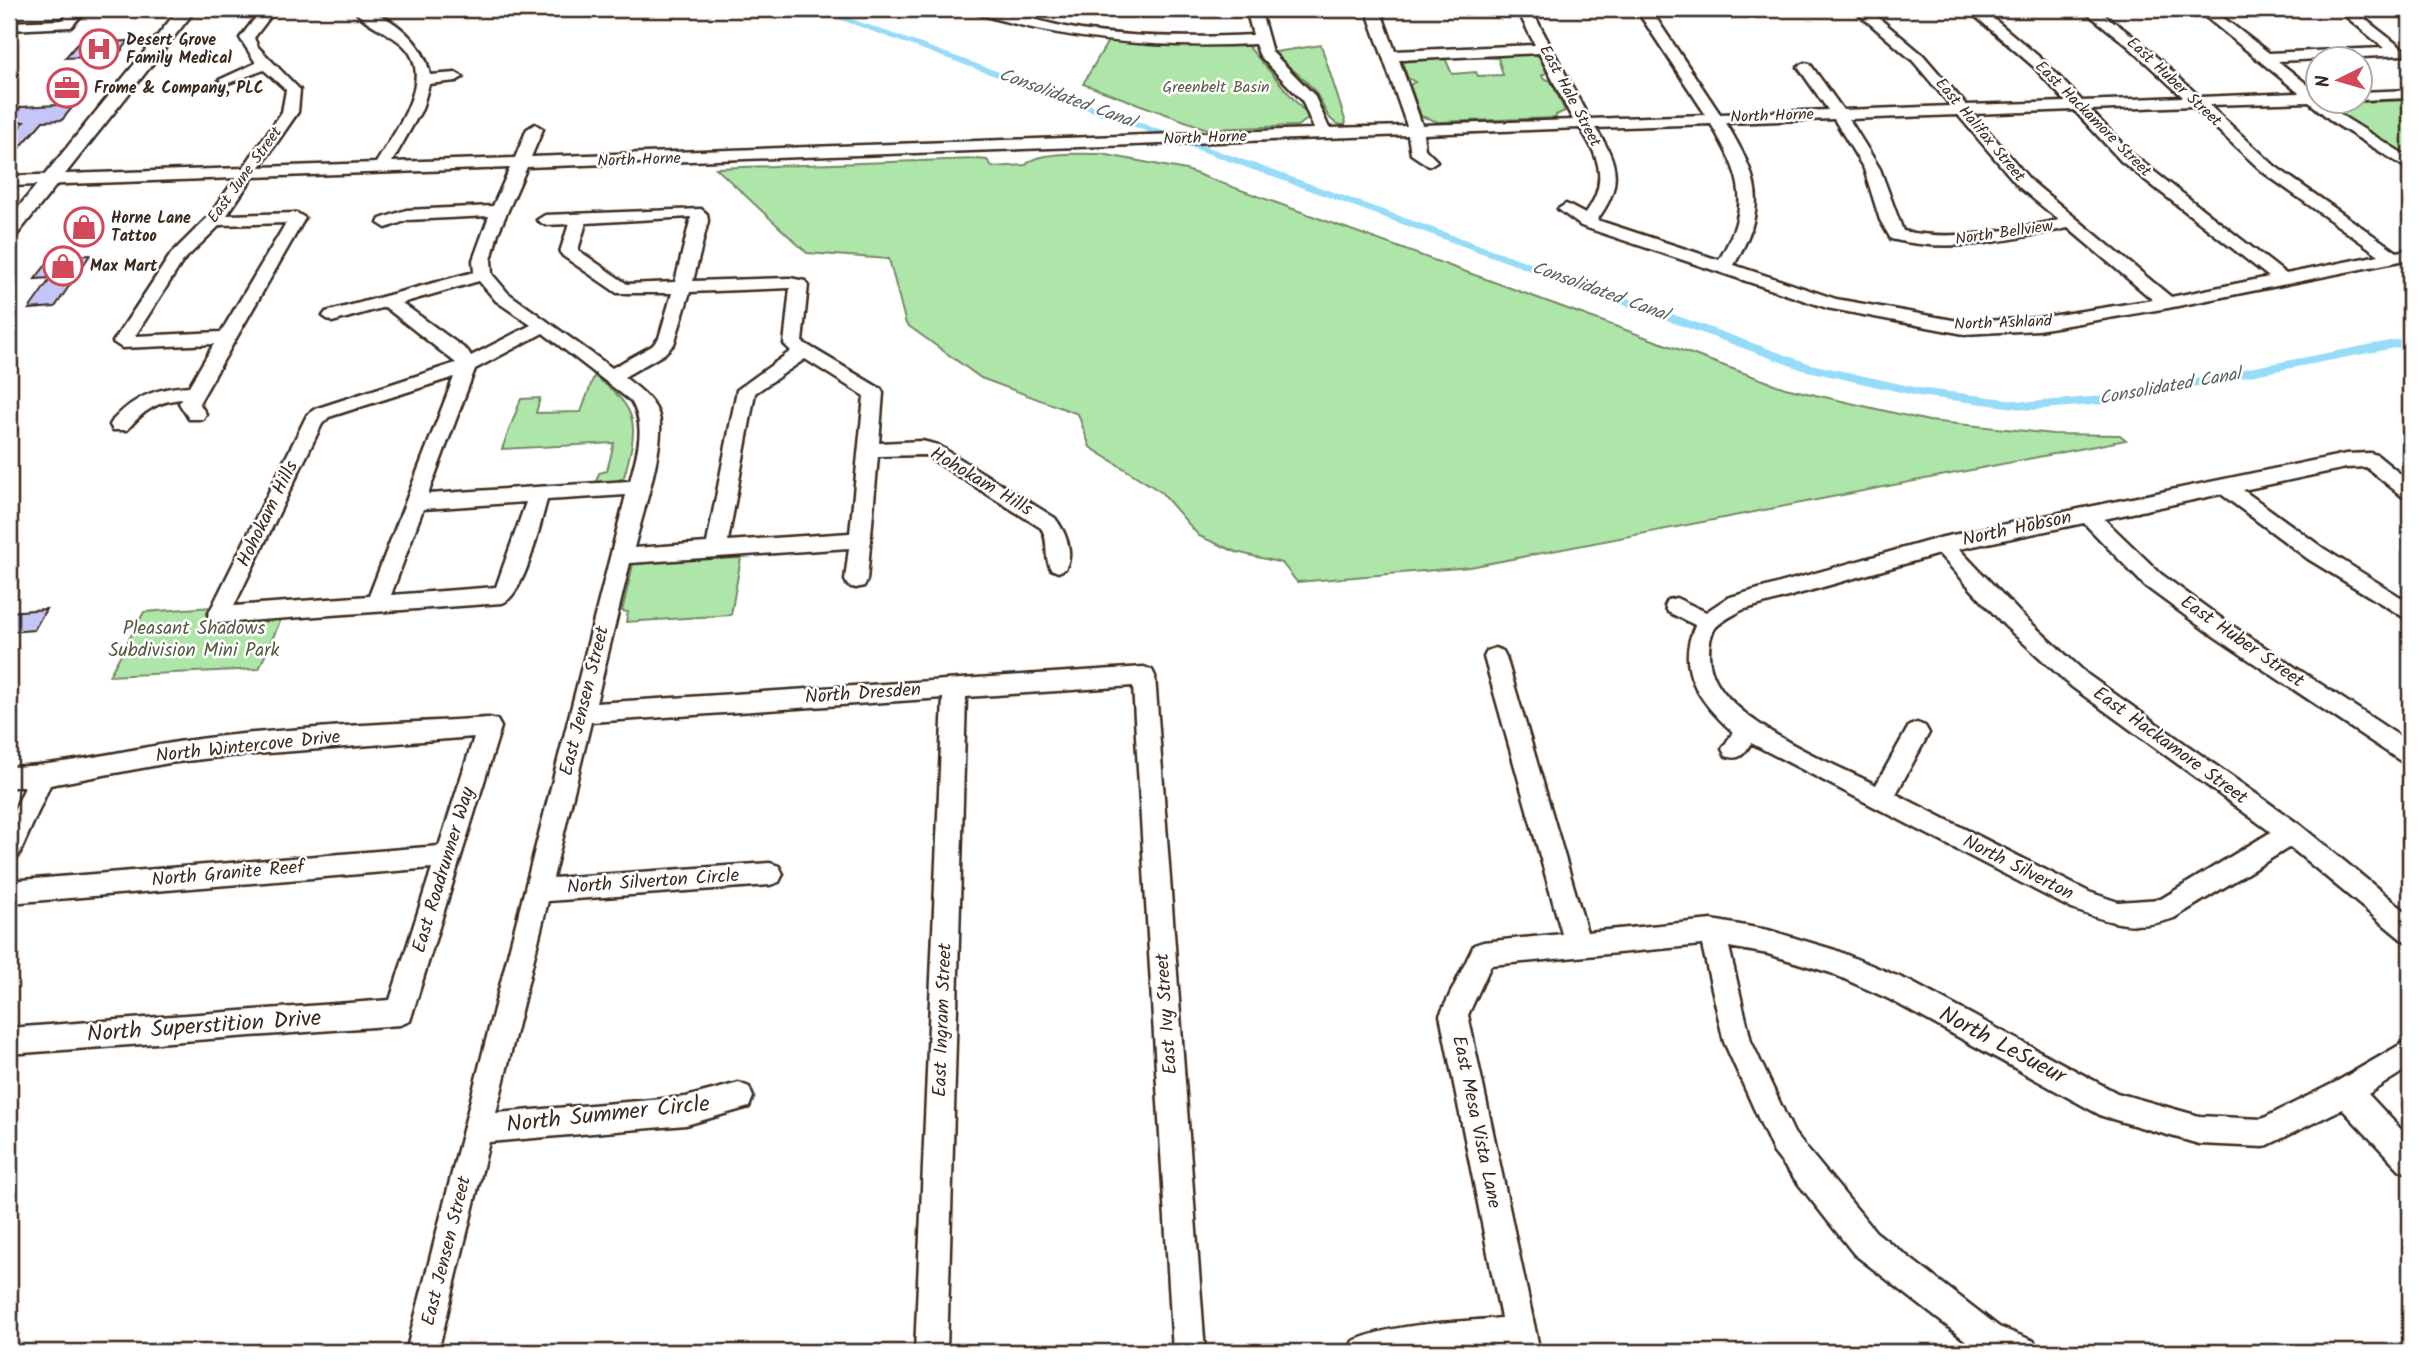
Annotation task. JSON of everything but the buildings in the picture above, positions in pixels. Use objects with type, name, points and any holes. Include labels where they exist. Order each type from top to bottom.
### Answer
[{"type":"main road","points":[[9,232],[188,9]]},
{"type":"street","points":[[9,26],[66,24],[80,9]]},
{"type":"street","name":"East June Street","points":[[225,338],[122,342],[177,258],[215,220],[290,112],[293,90],[285,78],[254,55],[247,38],[269,9]]},
{"type":"street","points":[[360,9],[412,46],[423,62],[425,80],[415,108],[380,169]]},
{"type":"street","points":[[977,9],[1025,22],[1107,36],[1187,42],[1261,39]]},
{"type":"street","points":[[1253,9],[1270,61],[1309,98],[1323,133]]},
{"type":"street","points":[[1373,9],[1414,124],[1417,152],[1429,161]]},
{"type":"street","name":"East Hale Street","points":[[1524,9],[1607,169],[1605,196],[1587,222]]},
{"type":"street","points":[[1643,9],[1714,119],[1741,167],[1750,203],[1742,236],[1723,269]]},
{"type":"street","name":"East Halifax Street","points":[[1860,9],[1918,58],[2025,184],[2168,303]]},
{"type":"street","name":"East Hackamore Street","points":[[1974,9],[2018,44],[2136,165],[2280,278]]},
{"type":"street","name":"East Huber Street","points":[[2089,9],[2133,43],[2270,170],[2402,256]]},
{"type":"street","points":[[2203,9],[2304,89]]},
{"type":"street","points":[[2344,9],[2398,52]]},
{"type":"street","points":[[1390,56],[1544,49]]},
{"type":"street","points":[[2266,57],[2398,52]]},
{"type":"street","points":[[226,80],[266,64]]},
{"type":"street","points":[[1805,67],[1838,114]]},
{"type":"street","points":[[425,80],[456,77]]},
{"type":"street","points":[[2374,95],[2410,94]]},
{"type":"street","name":"North Horne","points":[[9,181],[2304,97]]},
{"type":"street","name":"North Bellview","points":[[1838,114],[1879,183],[1891,228],[1896,235],[1941,241],[1988,239],[2071,223]]},
{"type":"street","points":[[2337,116],[2355,131],[2410,165]]},
{"type":"street","points":[[332,316],[482,275],[485,247],[498,211],[535,129]]},
{"type":"street","name":"North Ashland","points":[[1566,209],[1587,222],[1833,304],[1964,328],[2038,324],[2168,303],[2280,278],[2402,256]]},
{"type":"street","points":[[386,223],[406,215],[498,211]]},
{"type":"street","points":[[545,220],[695,212],[699,214],[700,221],[668,340],[658,351],[611,376]]},
{"type":"street","points":[[196,414],[189,403],[297,218],[215,220]]},
{"type":"street","points":[[579,218],[569,253],[623,289],[790,282],[799,285],[793,344],[874,393],[856,580]]},
{"type":"street","name":"East Jensen Street","points":[[422,1352],[650,440],[649,414],[638,397],[502,297],[482,275]]},
{"type":"street","points":[[376,606],[467,366],[461,355],[388,301]]},
{"type":"street","name":"Hohokam Hills","points":[[539,494],[509,586],[502,595],[219,615],[314,420],[322,413],[467,366],[543,326]]},
{"type":"street","points":[[716,550],[746,390],[804,351]]},
{"type":"street","points":[[120,425],[136,405],[155,395],[195,392]]},
{"type":"street","name":"Hohokam Hills","points":[[869,450],[922,447],[932,450],[1048,523],[1056,534],[1058,564]]},
{"type":"street","name":"North Hobson","points":[[1707,622],[1735,604],[1943,545],[2346,461],[2370,460],[2410,492]]},
{"type":"street","points":[[2225,486],[2265,521],[2410,613]]},
{"type":"street","points":[[416,502],[639,487]]},
{"type":"street","name":"East Huber Street","points":[[2087,514],[2153,580],[2410,755]]},
{"type":"street","points":[[622,556],[861,540]]},
{"type":"street","name":"East Hackamore Street","points":[[1943,545],[2013,620],[2080,681],[2291,833],[2410,931]]},
{"type":"street","points":[[1676,606],[1707,622]]},
{"type":"street","name":"North Silverton","points":[[1707,622],[1697,649],[1703,679],[1740,739],[1882,797],[2081,901],[2118,914],[2165,910],[2291,833]]},
{"type":"street","points":[[1495,657],[1577,945]]},
{"type":"street","name":"North Dresden","points":[[582,713],[1144,676]]},
{"type":"street","name":"East Ivy Street","points":[[1144,676],[1189,1352]]},
{"type":"street","name":"East Ingram Street","points":[[931,1352],[955,688]]},
{"type":"street","name":"North Wintercove Drive","points":[[9,777],[41,778],[191,750],[489,727]]},
{"type":"street","name":"East Roadrunner Way","points":[[400,1012],[489,727]]},
{"type":"street","points":[[1882,797],[1917,733]]},
{"type":"street","points":[[9,849],[41,778]]},
{"type":"street","name":"North Granite Reef","points":[[9,892],[447,856]]},
{"type":"street","name":"North Silverton Circle","points":[[537,890],[770,874]]},
{"type":"street","points":[[1712,932],[1738,1042],[1784,1143],[1865,1243],[1987,1345],[2023,1352]]},
{"type":"street","name":"North LeSueur","points":[[1577,945],[1712,932],[1768,942],[1835,962],[1899,990],[2112,1106],[2199,1130],[2264,1133],[2346,1092],[2410,1052]]},
{"type":"street","name":"East Mesa Vista Lane","points":[[1521,1342],[1454,1015],[1483,954],[1577,945]]},
{"type":"street","name":"North Superstition Drive","points":[[9,1041],[400,1012]]},
{"type":"street","points":[[2346,1092],[2410,1160]]},
{"type":"street","name":"North Summer Circle","points":[[477,1129],[686,1111],[739,1097]]},
{"type":"street","points":[[1364,1352],[1408,1344],[1521,1342]]},
{"type":"green space","name":"Greenbelt Basin","points":[[1108,41],[1248,46],[1310,118],[1297,126],[1207,129],[1083,84]]},
{"type":"green space","points":[[1321,45],[1346,123],[1344,125],[1330,118],[1312,87],[1275,52]]},
{"type":"green space","points":[[1539,56],[1547,73],[1542,75],[1543,78],[1551,81],[1565,111],[1556,115],[1556,118],[1438,122],[1421,116],[1410,85],[1415,82],[1408,78],[1402,62],[1445,58],[1452,74],[1476,72],[1478,76],[1503,75],[1498,58],[1465,57]]},
{"type":"green space","points":[[2410,100],[2410,159],[2343,116],[2374,116],[2374,102]]},
{"type":"green space","points":[[1102,154],[1186,170],[1785,388],[1929,421],[2053,434],[2120,435],[2126,440],[1470,567],[1297,582],[1282,563],[1236,552],[1199,536],[1161,492],[1090,447],[1078,414],[981,378],[906,324],[889,259],[807,253],[716,168],[976,159],[987,160],[992,167],[1026,165],[1039,157],[1050,155]]},
{"type":"green space","points":[[594,376],[620,399],[632,420],[632,444],[624,477],[614,483],[595,485],[599,473],[607,471],[614,443],[502,449],[521,399],[540,398],[536,413],[581,412]]},
{"type":"green space","points":[[722,556],[721,559],[741,558],[731,615],[626,622],[628,612],[622,611],[633,564]]},
{"type":"green space","name":"Pleasant Shadows Subdivision Mini Park","points":[[213,607],[282,617],[259,669],[109,676],[144,612]]},
{"type":"waterway","name":"Consolidated Canal","points":[[816,9],[1808,367],[1918,392],[2031,406],[2104,400],[2410,341]]},
{"type":"place","name":"Desert Grove Family Medical","points":[[99,49]]},
{"type":"place","name":"Frome & Company, PLC","points":[[67,88]]},
{"type":"place","name":"Horne Lane Tattoo","points":[[84,227]]},
{"type":"place","name":"Max Mart","points":[[63,266]]}]
